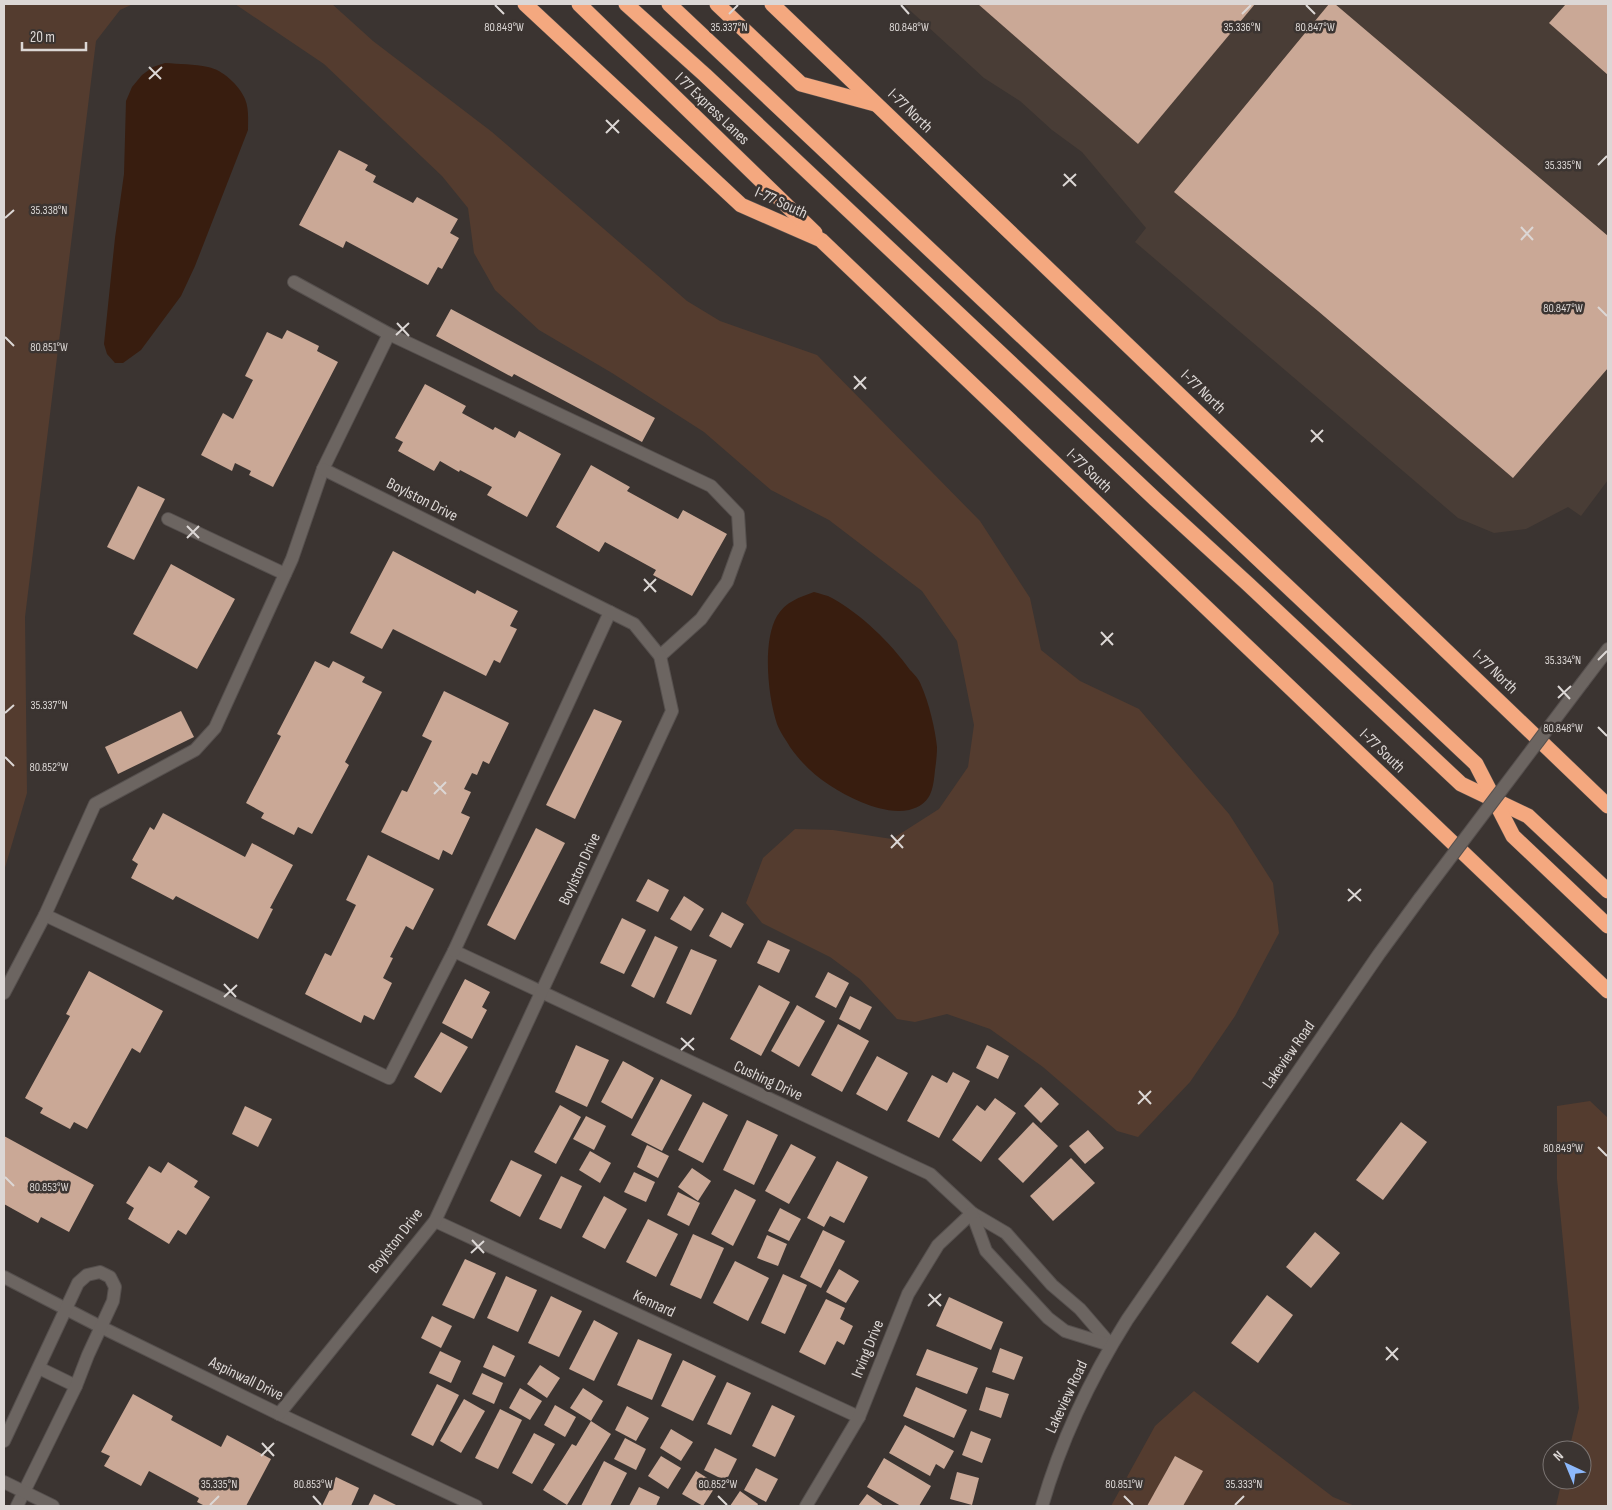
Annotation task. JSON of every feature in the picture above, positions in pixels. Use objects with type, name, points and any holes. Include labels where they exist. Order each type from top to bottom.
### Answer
[{"type":"highway","name":"I-77 South","points":[[526,4],[741,205],[821,240],[1608,991]]},
{"type":"highway","name":"I 77 Express Lanes","points":[[579,4],[821,240]]},
{"type":"highway","points":[[626,4],[705,75],[1147,492],[1461,784],[1528,816],[1608,891]]},
{"type":"highway","points":[[669,4],[1476,764],[1513,836],[1608,926]]},
{"type":"highway","points":[[717,4],[802,84],[879,106]]},
{"type":"highway","name":"I-77 North","points":[[772,4],[1608,806]]},
{"type":"street","points":[[294,282],[389,334],[711,486],[738,514],[740,546],[727,582],[702,619],[660,656]]},
{"type":"street","points":[[4,993],[45,915],[95,804],[195,750],[215,728],[292,559],[323,469],[389,334]]},
{"type":"street","name":"Boylston Drive","points":[[279,1414],[435,1221],[672,711],[660,656],[634,624],[323,469]]},
{"type":"street","points":[[168,519],[285,574]]},
{"type":"street","points":[[45,915],[389,1078],[454,951],[610,612]]},
{"type":"street","name":"Lakeview Road","points":[[1042,1506],[1055,1464],[1087,1388],[1111,1345],[1143,1295],[1378,954],[1608,649]]},
{"type":"street","name":"Cushing Drive","points":[[454,951],[930,1174],[972,1213],[1006,1233],[1052,1285],[1080,1310],[1111,1345]]},
{"type":"street","name":"Cushing Drive","points":[[972,1213],[986,1251],[1048,1318],[1064,1331],[1111,1345]]},
{"type":"street","name":"Irving Drive","points":[[806,1506],[858,1417],[908,1294],[938,1245],[972,1213]]},
{"type":"street","name":"Kennard","points":[[435,1221],[858,1417]]},
{"type":"street","points":[[4,1441],[78,1283],[87,1275],[100,1272],[110,1277],[115,1287],[113,1301],[76,1386],[17,1506]]},
{"type":"street","name":"Aspinwall Drive","points":[[4,1277],[101,1327],[279,1414],[476,1506]]},
{"type":"street","points":[[39,1368],[76,1386]]},
{"type":"street","points":[[4,1482],[53,1506]]},
{"type":"shaded area","points":[[4,4],[133,4],[120,10],[96,41],[25,617],[27,793],[4,871]]},
{"type":"shaded area","points":[[235,4],[332,4],[373,41],[492,132],[687,301],[720,321],[817,355],[980,521],[1030,598],[1041,650],[1080,681],[1139,709],[1229,814],[1273,883],[1279,933],[1235,1016],[1190,1082],[1138,1137],[1117,1131],[1043,1067],[990,1029],[947,1014],[915,1022],[897,1019],[860,979],[830,957],[762,923],[746,903],[763,858],[795,829],[833,830],[892,839],[939,809],[968,767],[974,725],[957,641],[922,591],[829,520],[771,490],[704,432],[612,373],[539,330],[495,290],[474,253],[468,208],[442,176],[324,64]]},
{"type":"shaded area","points":[[903,4],[1608,4],[1608,480],[1581,516],[1568,507],[1526,529],[1494,533],[1458,518],[1135,242],[1146,228],[1082,152],[1052,130],[1020,101],[984,78]]},
{"type":"shaded area","points":[[165,63],[208,67],[219,71],[230,79],[239,89],[246,103],[248,130],[195,266],[181,296],[141,350],[123,363],[115,363],[107,354],[104,344],[124,174],[126,101],[132,87],[142,75],[153,67]]},
{"type":"shaded area","points":[[814,592],[832,598],[865,621],[894,649],[920,683],[927,700],[935,732],[937,750],[932,790],[926,800],[916,807],[903,811],[884,809],[861,802],[841,792],[822,780],[805,765],[790,747],[778,727],[771,699],[768,670],[769,640],[772,627],[784,607],[798,598]]},
{"type":"shaded area","points":[[1590,1101],[1608,1118],[1608,1506],[1556,1506],[1560,1490],[1592,1490],[1592,1440],[1571,1440],[1579,1408],[1557,1179],[1557,1106]]},
{"type":"shaded area","points":[[1194,1391],[1333,1497],[1355,1506],[1111,1506],[1155,1426]]},
{"type":"building","points":[[978,4],[1255,4],[1138,144]]},
{"type":"building","points":[[1329,4],[1335,4],[1608,236],[1608,368],[1513,478],[1318,311],[1174,192]]},
{"type":"building","points":[[1566,4],[1608,4],[1608,75],[1549,23]]},
{"type":"building","points":[[339,150],[368,165],[365,170],[376,176],[373,182],[413,203],[417,197],[458,219],[450,233],[459,238],[442,269],[438,267],[428,285],[346,241],[343,248],[299,225]]},
{"type":"building","points":[[451,309],[655,418],[642,442],[514,374],[512,377],[436,336]]},
{"type":"building","points":[[287,330],[319,346],[317,351],[338,362],[273,487],[249,475],[251,471],[235,463],[232,471],[201,455],[223,413],[233,419],[253,380],[245,376],[267,332],[282,339]]},
{"type":"building","points":[[425,384],[466,406],[462,413],[493,430],[495,427],[515,438],[519,431],[561,454],[527,517],[487,495],[492,487],[460,470],[459,472],[440,461],[434,471],[398,451],[403,442],[395,438]]},
{"type":"building","points":[[591,465],[630,487],[627,491],[678,519],[683,510],[727,534],[692,596],[653,575],[656,570],[605,542],[599,552],[556,527]]},
{"type":"building","points":[[138,486],[165,499],[134,560],[107,547]]},
{"type":"building","points":[[393,551],[475,594],[477,590],[518,611],[510,626],[517,629],[500,663],[494,660],[486,676],[393,629],[382,649],[350,633]]},
{"type":"building","points":[[171,564],[235,599],[197,669],[133,634]]},
{"type":"building","points":[[315,661],[329,668],[333,661],[365,677],[362,682],[382,692],[345,762],[349,765],[312,834],[298,827],[294,835],[261,818],[264,813],[246,803],[281,736],[277,734]]},
{"type":"building","points":[[444,691],[509,723],[489,764],[483,761],[477,775],[472,773],[464,789],[471,792],[461,813],[470,817],[452,855],[443,850],[439,860],[381,832],[402,790],[407,792],[432,741],[422,736]]},
{"type":"building","points":[[594,709],[622,721],[575,819],[546,805]]},
{"type":"building","points":[[181,711],[194,737],[118,774],[105,747]]},
{"type":"building","points":[[163,813],[245,857],[252,843],[293,865],[270,908],[273,909],[258,939],[176,896],[173,900],[131,878],[138,864],[132,860],[150,827],[154,830]]},
{"type":"building","points":[[536,828],[565,843],[515,940],[487,925]]},
{"type":"building","points":[[368,855],[434,889],[413,930],[406,926],[390,957],[393,958],[383,978],[392,983],[374,1020],[364,1015],[361,1023],[305,994],[325,953],[331,956],[356,905],[346,900]]},
{"type":"building","points":[[648,879],[669,890],[658,912],[636,901]]},
{"type":"building","points":[[684,896],[704,909],[691,931],[670,919]]},
{"type":"building","points":[[722,912],[744,924],[731,948],[709,936]]},
{"type":"building","points":[[622,918],[646,930],[624,974],[600,963]]},
{"type":"building","points":[[655,936],[678,947],[654,998],[631,986]]},
{"type":"building","points":[[768,940],[790,950],[779,973],[757,963]]},
{"type":"building","points":[[691,949],[717,960],[691,1015],[666,1003]]},
{"type":"building","points":[[89,971],[163,1011],[140,1053],[132,1048],[87,1129],[74,1122],[70,1129],[40,1113],[43,1108],[25,1098],[70,1016],[66,1014]]},
{"type":"building","points":[[828,972],[849,983],[836,1008],[815,997]]},
{"type":"building","points":[[465,979],[490,992],[482,1007],[487,1010],[472,1039],[442,1023]]},
{"type":"building","points":[[759,985],[790,1002],[761,1056],[730,1039]]},
{"type":"building","points":[[850,996],[872,1007],[860,1030],[839,1019]]},
{"type":"building","points":[[797,1005],[825,1021],[799,1067],[771,1051]]},
{"type":"building","points":[[838,1024],[869,1041],[842,1092],[811,1075]]},
{"type":"building","points":[[441,1032],[468,1047],[441,1093],[414,1077]]},
{"type":"building","points":[[576,1045],[609,1060],[587,1107],[555,1092]]},
{"type":"building","points":[[987,1045],[1009,1056],[998,1079],[976,1068]]},
{"type":"building","points":[[877,1056],[908,1073],[887,1111],[856,1094]]},
{"type":"building","points":[[623,1061],[654,1078],[632,1119],[601,1102]]},
{"type":"building","points":[[953,1072],[970,1081],[939,1138],[907,1121],[932,1075],[947,1083]]},
{"type":"building","points":[[661,1079],[692,1095],[662,1151],[631,1135]]},
{"type":"building","points":[[1041,1087],[1059,1104],[1041,1123],[1024,1106]]},
{"type":"building","points":[[995,1098],[1016,1113],[981,1162],[952,1140],[977,1105],[985,1111]]},
{"type":"building","points":[[703,1102],[728,1115],[703,1163],[678,1150]]},
{"type":"building","points":[[560,1105],[581,1117],[556,1164],[534,1152]]},
{"type":"building","points":[[245,1106],[272,1119],[258,1147],[232,1134]]},
{"type":"building","points":[[586,1116],[606,1126],[594,1150],[573,1139]]},
{"type":"building","points":[[747,1120],[778,1135],[754,1185],[723,1170]]},
{"type":"building","points":[[1033,1122],[1058,1146],[1023,1183],[998,1159]]},
{"type":"building","points":[[1401,1122],[1427,1142],[1383,1200],[1356,1180]]},
{"type":"building","points":[[1088,1130],[1104,1148],[1085,1164],[1069,1146]]},
{"type":"building","points":[[4,1136],[94,1185],[69,1232],[41,1217],[38,1223],[4,1204]]},
{"type":"building","points":[[791,1144],[816,1157],[789,1204],[765,1191]]},
{"type":"building","points":[[647,1145],[669,1156],[658,1178],[637,1167]]},
{"type":"building","points":[[590,1151],[611,1163],[600,1183],[579,1170]]},
{"type":"building","points":[[1071,1158],[1095,1183],[1053,1221],[1030,1196]]},
{"type":"building","points":[[511,1160],[542,1175],[520,1217],[490,1201]]},
{"type":"building","points":[[837,1161],[868,1177],[844,1223],[830,1216],[824,1227],[807,1218]]},
{"type":"building","points":[[168,1162],[198,1181],[194,1187],[210,1197],[186,1235],[178,1230],[169,1244],[128,1219],[134,1208],[126,1203],[149,1166],[161,1173]]},
{"type":"building","points":[[692,1168],[711,1181],[698,1201],[678,1187]]},
{"type":"building","points":[[634,1172],[655,1182],[646,1202],[624,1192]]},
{"type":"building","points":[[561,1176],[582,1186],[561,1229],[539,1219]]},
{"type":"building","points":[[735,1189],[756,1200],[733,1246],[711,1234]]},
{"type":"building","points":[[678,1192],[700,1203],[689,1226],[667,1215]]},
{"type":"building","points":[[604,1196],[627,1209],[605,1249],[582,1237]]},
{"type":"building","points":[[780,1208],[801,1219],[789,1241],[768,1231]]},
{"type":"building","points":[[648,1219],[678,1234],[656,1277],[626,1262]]},
{"type":"building","points":[[823,1230],[845,1241],[821,1288],[800,1277]]},
{"type":"building","points":[[1315,1232],[1340,1253],[1311,1288],[1286,1267]]},
{"type":"building","points":[[693,1234],[724,1248],[701,1299],[670,1285]]},
{"type":"building","points":[[767,1235],[787,1244],[778,1266],[757,1258]]},
{"type":"building","points":[[465,1259],[496,1273],[474,1319],[442,1305]]},
{"type":"building","points":[[735,1261],[769,1278],[748,1321],[713,1303]]},
{"type":"building","points":[[839,1269],[859,1281],[846,1303],[826,1292]]},
{"type":"building","points":[[783,1274],[807,1285],[785,1334],[761,1323]]},
{"type":"building","points":[[506,1276],[537,1290],[518,1332],[487,1318]]},
{"type":"building","points":[[1267,1295],[1293,1315],[1258,1363],[1231,1343]]},
{"type":"building","points":[[551,1296],[582,1311],[559,1357],[528,1343]]},
{"type":"building","points":[[949,1297],[1003,1322],[991,1350],[936,1326]]},
{"type":"building","points":[[826,1299],[845,1308],[840,1319],[853,1326],[844,1345],[837,1341],[825,1365],[799,1352]]},
{"type":"building","points":[[432,1316],[452,1326],[441,1348],[421,1338]]},
{"type":"building","points":[[594,1320],[618,1333],[594,1381],[569,1369]]},
{"type":"building","points":[[638,1339],[672,1354],[652,1400],[617,1385]]},
{"type":"building","points":[[493,1345],[515,1356],[505,1377],[483,1367]]},
{"type":"building","points":[[1000,1348],[1023,1357],[1014,1380],[992,1372]]},
{"type":"building","points":[[927,1349],[978,1368],[967,1394],[916,1375]]},
{"type":"building","points":[[440,1351],[461,1361],[451,1383],[429,1373]]},
{"type":"building","points":[[683,1360],[716,1376],[693,1421],[661,1406]]},
{"type":"building","points":[[540,1365],[560,1378],[547,1398],[527,1384]]},
{"type":"building","points":[[482,1373],[503,1383],[494,1404],[472,1394]]},
{"type":"building","points":[[727,1382],[751,1393],[731,1435],[707,1424]]},
{"type":"building","points":[[437,1384],[459,1395],[433,1446],[411,1435]]},
{"type":"building","points":[[916,1387],[967,1410],[954,1438],[903,1416]]},
{"type":"building","points":[[986,1387],[1009,1394],[1001,1418],[979,1410]]},
{"type":"building","points":[[520,1388],[542,1401],[530,1420],[509,1408]]},
{"type":"building","points":[[583,1388],[603,1401],[591,1421],[570,1408]]},
{"type":"building","points":[[133,1394],[173,1416],[171,1420],[221,1447],[227,1435],[271,1459],[246,1506],[205,1506],[197,1502],[199,1498],[149,1471],[141,1486],[104,1466],[110,1456],[101,1452]]},
{"type":"building","points":[[464,1399],[485,1411],[461,1453],[440,1441]]},
{"type":"building","points":[[555,1405],[576,1417],[565,1437],[544,1425]]},
{"type":"building","points":[[772,1405],[795,1416],[775,1457],[752,1446]]},
{"type":"building","points":[[627,1406],[649,1418],[636,1441],[615,1430]]},
{"type":"building","points":[[500,1409],[522,1420],[498,1469],[475,1458]]},
{"type":"building","points":[[591,1421],[611,1434],[567,1505],[543,1490],[572,1444],[576,1446]]},
{"type":"building","points":[[905,1425],[954,1451],[944,1469],[936,1464],[930,1476],[889,1453]]},
{"type":"building","points":[[671,1429],[693,1442],[681,1461],[660,1448]]},
{"type":"building","points":[[971,1431],[991,1439],[982,1463],[962,1455]]},
{"type":"building","points":[[534,1433],[555,1444],[532,1484],[512,1473]]},
{"type":"building","points":[[625,1438],[646,1449],[636,1470],[614,1459]]},
{"type":"building","points":[[715,1448],[737,1459],[726,1481],[704,1470]]},
{"type":"building","points":[[661,1456],[681,1468],[668,1489],[648,1476]]},
{"type":"building","points":[[1175,1456],[1203,1471],[1183,1506],[1147,1506]]},
{"type":"building","points":[[884,1458],[931,1486],[919,1506],[901,1506],[867,1487]]},
{"type":"building","points":[[604,1461],[627,1473],[610,1506],[581,1506]]},
{"type":"building","points":[[756,1468],[778,1479],[766,1502],[744,1490]]},
{"type":"building","points":[[696,1471],[717,1484],[703,1506],[682,1494]]},
{"type":"building","points":[[957,1472],[979,1478],[972,1505],[950,1499]]},
{"type":"building","points":[[336,1477],[359,1488],[351,1506],[322,1506]]},
{"type":"building","points":[[639,1487],[660,1497],[656,1506],[629,1506]]},
{"type":"building","points":[[740,1491],[758,1504],[757,1506],[730,1506]]},
{"type":"building","points":[[374,1494],[398,1506],[368,1506]]},
{"type":"building","points":[[867,1494],[884,1506],[858,1506]]}]
